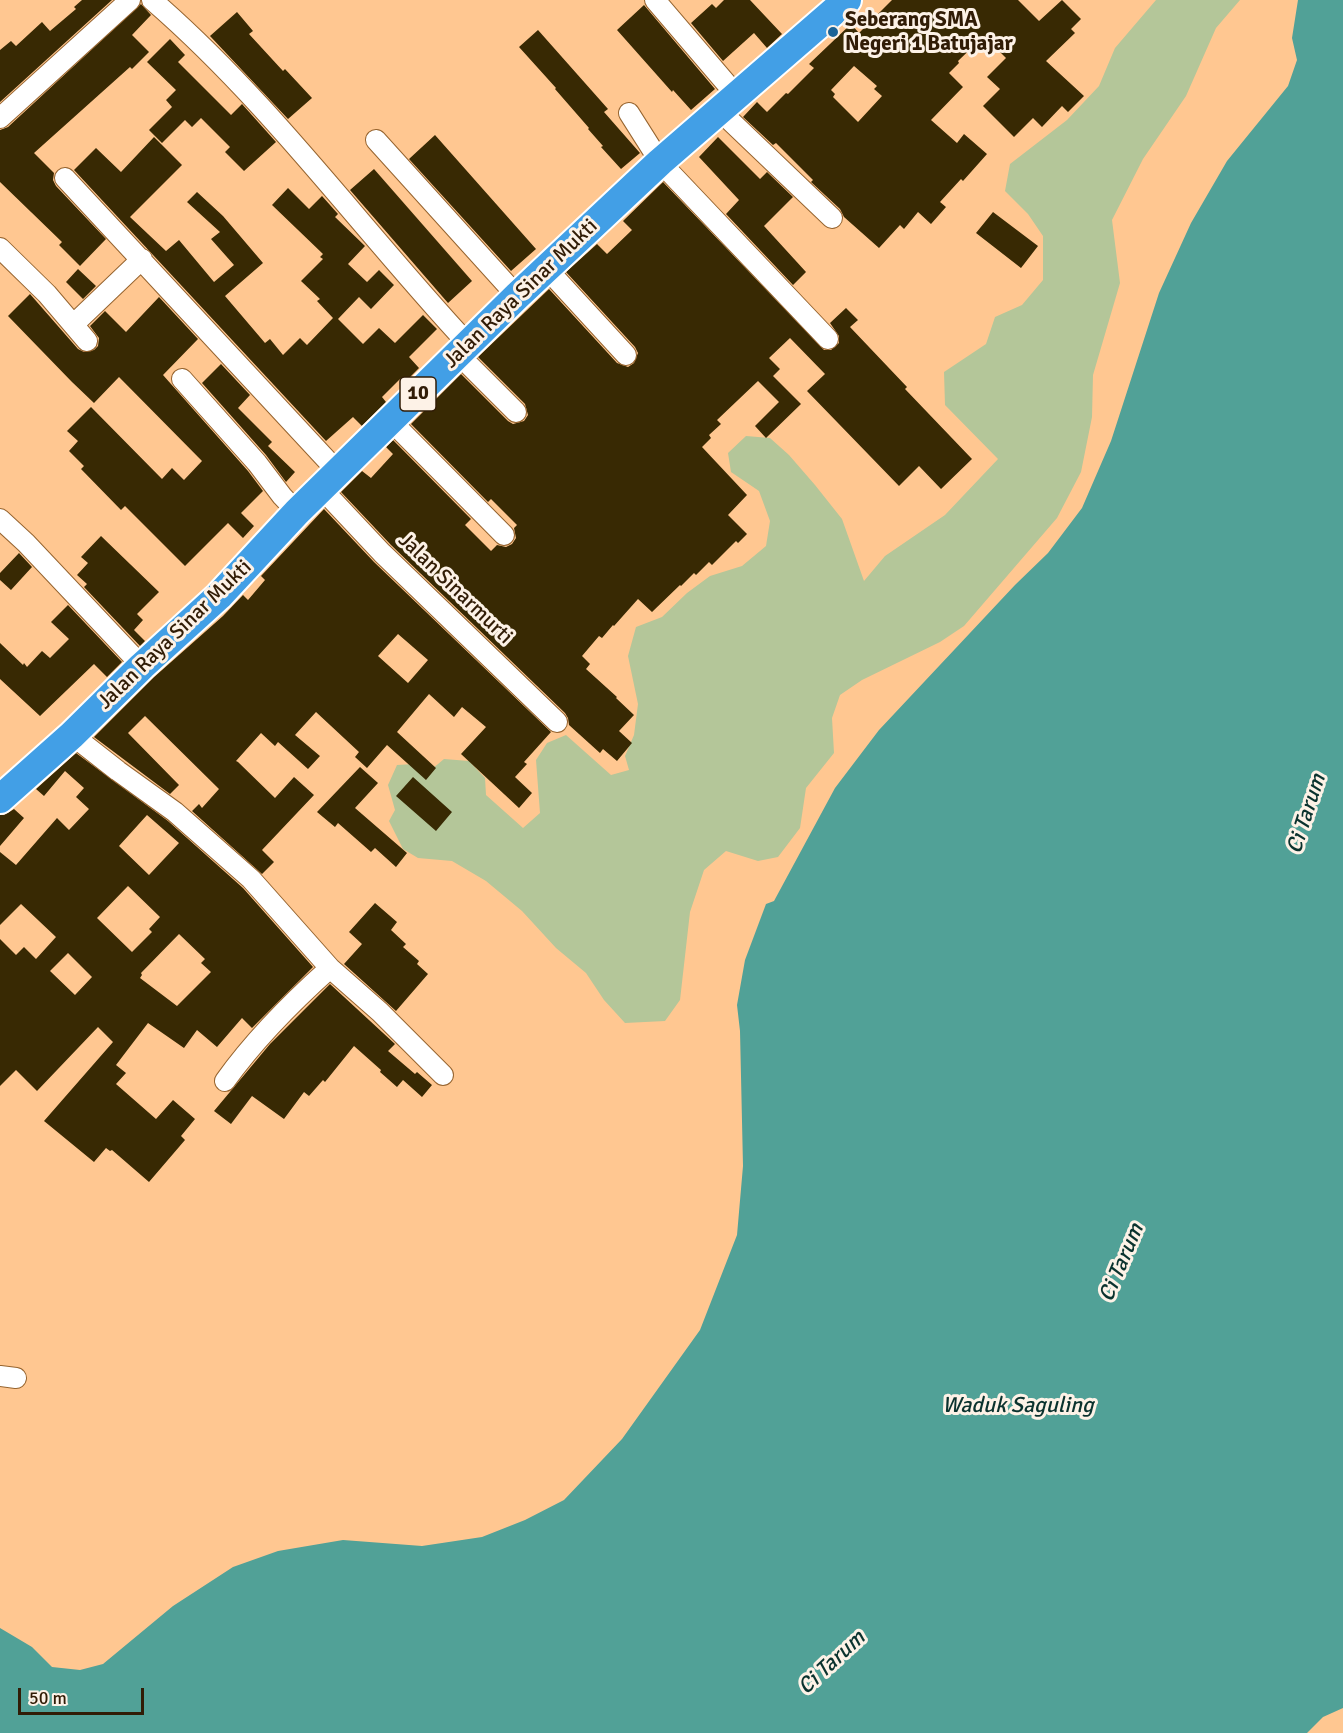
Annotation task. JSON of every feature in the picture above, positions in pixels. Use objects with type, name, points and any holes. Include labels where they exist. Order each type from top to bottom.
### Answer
[{"type":"highway","name":"Jalan Raya Sinar Mukti","points":[[0,799],[72,735],[142,666],[219,596],[297,512],[517,296],[660,162],[847,0]]},
{"type":"street","points":[[0,118],[130,0]]},
{"type":"street","points":[[152,0],[187,30],[270,118],[432,305],[463,349],[516,412]]},
{"type":"street","points":[[655,0],[729,103],[832,218]]},
{"type":"street","points":[[629,113],[660,162],[828,339]]},
{"type":"street","points":[[376,140],[517,296]]},
{"type":"street","name":"Jalan Sinarmurti","points":[[65,178],[142,259],[330,480],[382,553],[557,722]]},
{"type":"street","points":[[0,248],[74,324],[87,341]]},
{"type":"street","points":[[74,324],[142,259]]},
{"type":"street","points":[[547,269],[626,355]]},
{"type":"street","points":[[182,379],[297,512]]},
{"type":"street","points":[[391,421],[504,535]]},
{"type":"street","points":[[0,519],[26,543],[142,666]]},
{"type":"street","points":[[72,735],[175,812],[251,879],[330,968],[380,1012],[443,1075]]},
{"type":"street","points":[[225,1081],[238,1063],[298,997],[330,968]]},
{"type":"green space","points":[[1156,0],[1240,0],[1216,28],[1186,96],[1143,159],[1112,220],[1120,283],[1093,375],[1092,417],[1081,472],[1057,518],[964,626],[940,642],[862,680],[840,695],[832,718],[834,753],[806,788],[800,828],[778,857],[758,861],[726,851],[704,870],[690,912],[680,1000],[665,1021],[625,1023],[604,1000],[586,973],[556,948],[522,911],[486,881],[452,861],[418,858],[403,849],[389,821],[395,810],[388,785],[397,765],[414,764],[426,774],[444,759],[469,761],[485,778],[486,795],[523,828],[540,813],[536,760],[547,743],[566,735],[611,775],[629,770],[625,756],[634,735],[638,704],[628,656],[636,627],[662,617],[687,593],[710,576],[742,566],[766,546],[770,521],[759,491],[731,472],[728,453],[746,436],[770,438],[789,455],[815,485],[842,519],[864,581],[885,556],[945,515],[998,459],[945,405],[944,372],[986,344],[995,317],[1022,305],[1043,280],[1043,236],[1028,214],[1005,191],[1010,164],[1067,120],[1099,86],[1115,48]]},
{"type":"water","name":"Waduk Saguling","points":[[1298,0],[1343,0],[1343,1708],[1323,1717],[1307,1733],[0,1733],[0,1628],[32,1647],[52,1667],[80,1670],[103,1664],[173,1606],[233,1567],[278,1551],[343,1540],[422,1546],[482,1537],[525,1520],[564,1500],[622,1439],[700,1330],[737,1235],[743,1166],[740,1031],[737,1005],[745,960],[766,904],[774,901],[835,788],[879,730],[1048,553],[1082,508],[1111,441],[1159,293],[1191,223],[1227,161],[1288,86],[1297,60],[1292,38]]},
{"type":"building","points":[[82,0],[112,0],[0,102],[0,50],[11,41],[16,46],[42,22],[50,31],[76,9],[74,7]]},
{"type":"building","points":[[724,0],[750,0],[782,34],[767,48],[754,33],[723,61],[691,23],[712,4],[716,8]]},
{"type":"building","points":[[892,0],[1018,0],[1039,21],[1062,0],[1081,19],[1071,29],[1075,33],[1046,61],[1084,96],[1068,112],[1062,106],[1042,127],[1033,118],[1014,137],[983,106],[1000,89],[987,77],[1006,58],[984,36],[949,73],[963,87],[931,120],[957,143],[964,134],[987,154],[940,202],[946,207],[931,224],[918,212],[904,229],[900,225],[879,248],[844,217],[840,209],[811,182],[813,180],[776,143],[773,145],[743,117],[757,102],[767,112],[786,93],[788,94],[814,68],[809,64],[851,24],[859,33]],"holes":[[[854,66],[877,86],[874,89],[882,96],[858,122],[833,97],[835,94],[831,90]]]},
{"type":"building","points":[[141,4],[151,15],[132,35],[149,52],[34,153],[54,173],[53,180],[56,186],[106,239],[80,266],[59,245],[62,242],[0,182],[0,130],[8,127]]},
{"type":"building","points":[[644,5],[715,89],[691,110],[617,30]]},
{"type":"building","points":[[237,12],[253,31],[249,34],[312,98],[288,119],[210,36]]},
{"type":"building","points":[[538,30],[608,109],[604,112],[640,153],[621,169],[601,147],[603,146],[556,88],[519,47]]},
{"type":"building","points":[[170,39],[185,55],[178,62],[231,115],[242,104],[276,142],[244,171],[225,152],[230,147],[201,118],[192,127],[185,120],[162,143],[149,130],[172,107],[166,100],[176,90],[147,62]]},
{"type":"building","points":[[435,135],[536,249],[511,271],[409,159]]},
{"type":"building","points":[[154,137],[182,165],[130,217],[166,251],[179,240],[214,282],[234,265],[211,239],[220,232],[187,202],[197,192],[223,216],[263,263],[225,296],[265,343],[270,339],[283,355],[300,338],[307,345],[333,318],[317,301],[320,299],[301,281],[323,259],[320,257],[323,254],[272,205],[288,188],[309,209],[322,196],[338,214],[335,217],[365,246],[348,264],[367,282],[379,270],[394,285],[371,309],[359,297],[338,319],[363,344],[379,328],[395,343],[423,315],[437,329],[409,357],[419,368],[404,383],[400,379],[382,397],[386,402],[362,426],[353,417],[326,441],[74,170],[96,148],[121,172]]},
{"type":"building","points":[[718,137],[760,179],[767,172],[793,197],[764,226],[806,272],[793,285],[726,214],[739,200],[699,157]]},
{"type":"building","points":[[374,169],[472,281],[448,303],[350,190]]},
{"type":"building","points":[[663,182],[824,350],[831,350],[839,343],[839,336],[830,323],[846,308],[858,320],[850,327],[972,459],[941,489],[919,466],[899,486],[807,391],[825,374],[790,338],[769,358],[780,369],[773,376],[801,404],[766,438],[755,426],[779,402],[758,381],[717,420],[721,424],[709,435],[711,438],[702,447],[747,495],[728,515],[747,534],[738,543],[736,541],[712,565],[709,562],[696,575],[694,573],[652,612],[638,599],[602,638],[599,636],[582,656],[590,664],[586,669],[634,715],[619,731],[632,743],[617,761],[603,749],[600,753],[569,725],[565,713],[391,545],[341,492],[362,471],[371,478],[393,454],[386,447],[393,440],[471,519],[465,525],[491,551],[497,545],[506,547],[512,544],[516,538],[514,528],[517,525],[491,499],[488,502],[411,424],[461,374],[508,421],[513,424],[524,421],[528,415],[525,404],[478,357],[549,289],[617,363],[628,367],[634,363],[638,353],[635,347],[566,272],[597,244],[607,254],[632,230],[623,221]]},
{"type":"building","points":[[993,212],[1038,246],[1021,268],[976,233]]},
{"type":"building","points":[[78,269],[96,286],[83,299],[66,282]]},
{"type":"building","points":[[30,294],[78,349],[84,352],[94,350],[98,346],[99,338],[90,326],[105,311],[126,332],[159,297],[198,339],[163,375],[263,491],[241,513],[254,526],[243,538],[228,523],[185,566],[125,506],[121,510],[81,469],[84,466],[69,451],[78,441],[67,431],[91,407],[162,479],[172,468],[184,480],[202,461],[119,377],[94,403],[72,382],[8,316]]},
{"type":"building","points":[[221,364],[250,395],[238,408],[272,442],[268,446],[295,472],[286,482],[266,455],[202,383]]},
{"type":"building","points":[[324,509],[374,562],[551,732],[524,762],[527,764],[515,777],[532,793],[519,808],[461,754],[486,727],[462,707],[454,717],[429,694],[397,732],[436,768],[426,780],[387,745],[367,768],[355,757],[359,752],[316,712],[295,735],[320,756],[308,769],[278,742],[275,746],[261,733],[236,761],[275,798],[294,777],[314,795],[262,850],[274,862],[262,874],[192,811],[199,804],[202,808],[219,789],[145,716],[128,733],[179,785],[170,794],[94,737],[153,678],[223,616],[243,595],[248,600],[265,580],[261,576]],"holes":[[[398,634],[428,660],[408,683],[378,656]]]},
{"type":"building","points":[[101,536],[159,592],[137,614],[143,620],[134,630],[145,641],[140,646],[84,587],[87,584],[77,575],[88,563],[81,557]]},
{"type":"building","points":[[19,553],[32,567],[11,590],[0,580],[0,573]]},
{"type":"building","points":[[68,605],[122,662],[107,677],[94,664],[40,716],[0,679],[0,643],[27,667],[42,651],[50,658],[69,639],[51,622]]},
{"type":"building","points":[[76,753],[168,821],[243,888],[313,967],[252,1028],[242,1018],[217,1047],[197,1030],[184,1048],[148,1023],[116,1065],[126,1073],[116,1084],[156,1119],[173,1100],[195,1119],[181,1136],[185,1140],[149,1182],[112,1150],[106,1148],[94,1162],[44,1121],[113,1042],[98,1027],[37,1091],[16,1070],[0,1086],[0,939],[16,955],[24,947],[36,959],[56,937],[21,904],[0,925],[0,852],[16,865],[57,818],[69,830],[89,809],[76,797],[84,788],[65,771],[44,796],[36,789]],"holes":[[[147,815],[179,843],[149,875],[119,846]],[[128,886],[160,917],[149,929],[152,932],[132,952],[97,918]],[[179,934],[205,959],[201,963],[211,972],[177,1006],[140,978],[141,973]],[[68,953],[92,977],[75,995],[50,971]]]},
{"type":"building","points":[[360,767],[378,783],[355,808],[407,853],[396,867],[375,848],[371,852],[338,823],[335,827],[317,812]]},
{"type":"building","points":[[413,777],[452,812],[436,831],[396,796]]},
{"type":"building","points":[[14,809],[24,818],[0,846],[0,815]]},
{"type":"building","points":[[375,903],[397,922],[391,930],[406,944],[403,947],[419,961],[417,964],[428,974],[396,1011],[344,964],[362,944],[349,932]]},
{"type":"building","points":[[330,984],[395,1044],[388,1051],[432,1085],[422,1097],[403,1080],[397,1087],[354,1046],[325,1082],[323,1080],[309,1096],[304,1092],[284,1119],[252,1096],[231,1124],[214,1111],[270,1044]]},
{"type":"place","name":"Seberang SMA Negeri 1 Batujajar","points":[[833,32]]},
{"type":"water label","name":"Ci Tarum","points":[[1307,814]]},
{"type":"water label","name":"Ci Tarum","points":[[1122,1263]]},
{"type":"water label","name":"Ci Tarum","points":[[832,1663]]}]
